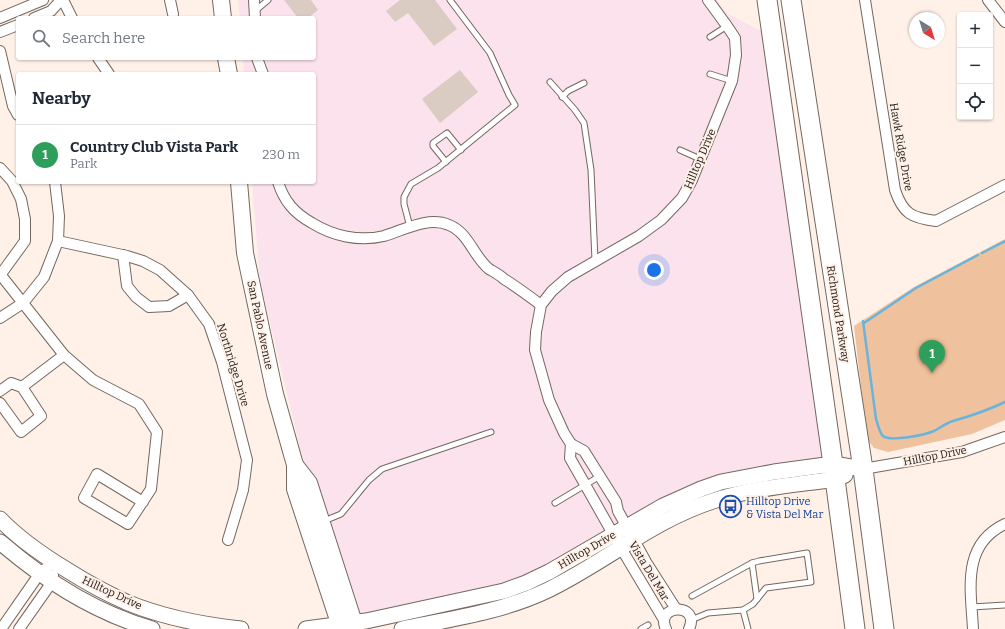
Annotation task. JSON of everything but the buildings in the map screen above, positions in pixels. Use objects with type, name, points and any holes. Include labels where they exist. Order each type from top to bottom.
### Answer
[{"type":"highway","points":[[767,0],[855,629]]},
{"type":"highway","name":"Richmond Parkway","points":[[790,0],[863,469],[884,629]]},
{"type":"main road","points":[[222,0],[223,16]]},
{"type":"main road","points":[[231,0],[232,16]]},
{"type":"main road","points":[[226,60],[229,72]]},
{"type":"main road","points":[[233,72],[234,60]]},
{"type":"main road","name":"San Pablo Avenue","points":[[239,184],[245,253],[275,394],[295,465],[295,489],[348,627]]},
{"type":"main road","name":"San Pablo Avenue","points":[[295,465],[309,483],[321,522],[348,627]]},
{"type":"main road","name":"Hilltop Drive","points":[[306,629],[348,627],[504,591],[549,572],[628,526],[684,496],[721,482],[774,472],[863,469]]},
{"type":"main road","name":"Hilltop Drive","points":[[402,629],[488,611],[521,602],[548,590],[677,515],[712,501],[834,471]]},
{"type":"main road","name":"Hilltop Drive","points":[[0,518],[38,551],[54,562],[92,585],[127,602],[183,620],[241,629]]},
{"type":"main road","name":"Hilltop Drive","points":[[0,542],[46,577],[99,608],[152,629]]},
{"type":"street","points":[[0,18],[43,0]]},
{"type":"street","points":[[39,16],[51,11],[62,0],[71,16]]},
{"type":"street","points":[[170,0],[172,14]]},
{"type":"street","points":[[254,0],[255,14]]},
{"type":"street","name":"Hilltop Drive","points":[[571,444],[564,433],[549,400],[536,350],[536,332],[541,305],[552,291],[563,282],[595,260],[639,236],[661,220],[682,198],[692,180],[732,81],[736,55],[735,38],[708,0]]},
{"type":"street","name":"Hawk Ridge Drive","points":[[865,0],[895,190],[898,201],[904,210],[912,216],[936,221],[1005,185]]},
{"type":"street","points":[[988,0],[994,14],[1005,22]]},
{"type":"street","points":[[0,32],[16,26]]},
{"type":"street","points":[[0,51],[12,106],[16,112]]},
{"type":"street","points":[[99,60],[107,72]]},
{"type":"street","points":[[258,60],[262,72]]},
{"type":"street","points":[[0,168],[12,181],[21,199],[25,219],[25,241],[0,274],[64,354],[93,380],[139,404],[157,432],[151,489],[143,502],[128,524],[84,498],[97,474],[143,502]]},
{"type":"street","points":[[0,318],[23,302],[44,277],[58,241],[59,216],[55,184]]},
{"type":"street","points":[[279,184],[282,194],[289,205],[297,213],[322,230],[342,236],[368,238],[383,236],[431,222],[448,224],[460,231],[489,269],[541,305]]},
{"type":"street","name":"Northridge Drive","points":[[58,241],[123,255],[143,261],[160,270],[188,295],[209,324],[222,362],[247,460],[243,490],[228,540]]},
{"type":"street","points":[[123,255],[127,286],[136,297],[149,307],[169,306],[188,295]]},
{"type":"street","points":[[22,387],[64,354]]},
{"type":"street","points":[[0,390],[11,383],[22,387],[41,416],[21,432],[0,403]]},
{"type":"street","name":"Hilltop Drive","points":[[863,469],[962,452],[1005,437]]},
{"type":"street","name":"Vista Del Mar","points":[[665,625],[570,458],[571,444],[584,451],[600,476],[616,502],[618,510],[628,526],[646,562],[676,609]]},
{"type":"street","points":[[973,629],[970,570],[980,547],[988,536],[1005,524]]},
{"type":"street","points":[[19,629],[54,562]]},
{"type":"street","points":[[1,629],[46,577]]},
{"type":"street","points":[[665,625],[666,615],[671,610],[676,609],[686,611],[690,624]]},
{"type":"lane","points":[[255,14],[268,0]]},
{"type":"lane","points":[[410,227],[404,204],[404,196],[411,184],[446,162],[515,105],[490,53],[450,0]]},
{"type":"lane","points":[[710,37],[727,26]]},
{"type":"lane","points":[[710,74],[732,81]]},
{"type":"lane","points":[[550,82],[575,110],[584,124],[591,170],[595,260]]},
{"type":"lane","points":[[562,97],[568,90],[584,83]]},
{"type":"lane","points":[[446,162],[433,146],[433,143],[447,133],[461,150]]},
{"type":"lane","points":[[680,150],[700,159]]},
{"type":"lane","points":[[321,522],[341,514],[369,480],[382,469],[491,432]]},
{"type":"lane","points":[[555,503],[600,476]]},
{"type":"lane","points":[[690,624],[708,613],[743,610],[753,604],[766,588],[811,582],[807,553],[752,563],[692,596]]},
{"type":"lane","points":[[752,563],[757,598]]},
{"type":"lane","points":[[972,608],[1005,605]]},
{"type":"lane","points":[[743,610],[748,629]]},
{"type":"lane","points":[[642,629],[648,625]]},
{"type":"shaded area","points":[[238,0],[717,0],[728,14],[767,34],[824,457],[668,496],[526,577],[358,617],[302,456],[260,281],[252,184],[316,184],[316,72],[244,72],[243,60],[316,60],[316,16],[240,16]]},
{"type":"shaded area","points":[[1005,239],[1005,420],[972,434],[888,452],[874,448],[867,439],[854,326],[914,287]]},
{"type":"waterway","points":[[982,253],[1005,241]]},
{"type":"waterway","points":[[864,323],[916,288],[978,255]]},
{"type":"waterway","points":[[863,321],[876,419],[883,436],[887,438],[900,438],[930,433],[945,424],[979,413],[1005,402]]},
{"type":"place","name":"Country Club Vista Park","points":[[932,373]]},
{"type":"place","name":"Hilltop Drive & Vista Del Mar","points":[[730,507]]}]
